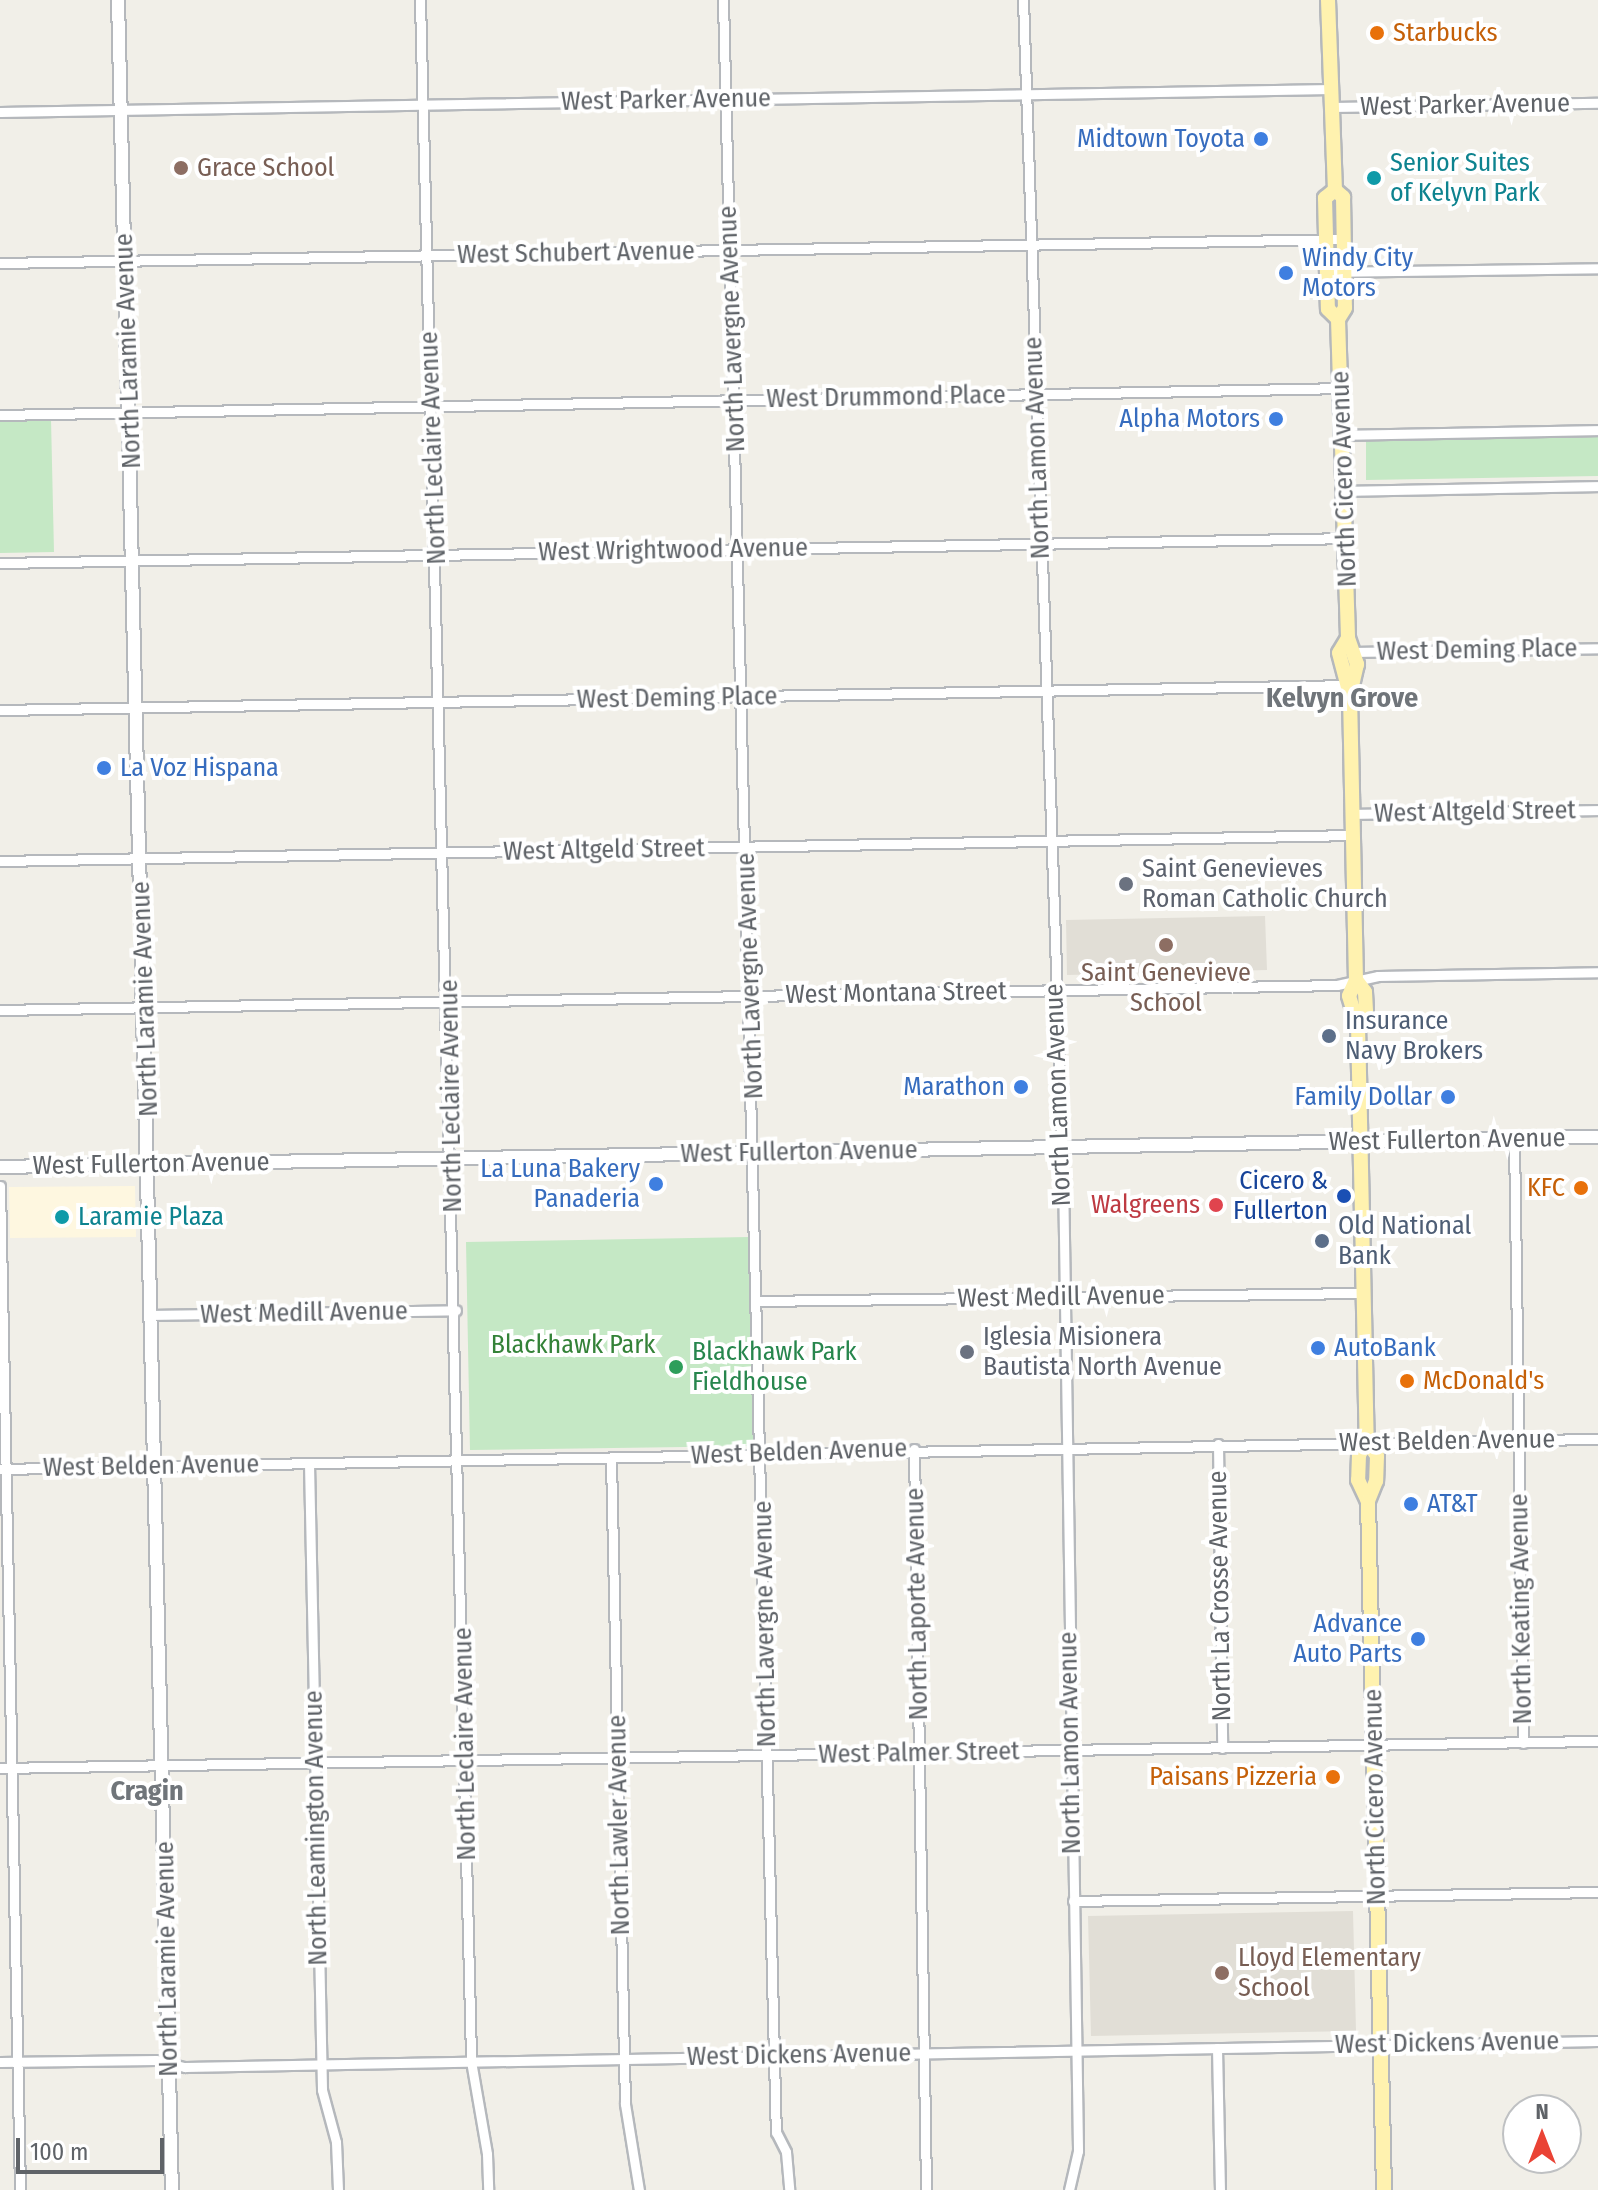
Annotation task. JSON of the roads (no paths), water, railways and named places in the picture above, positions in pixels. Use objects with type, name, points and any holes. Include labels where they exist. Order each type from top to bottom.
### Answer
[{"type":"main road","name":"North Cicero Avenue","points":[[1328,0],[1335,190],[1343,197],[1345,308],[1338,319],[1348,638],[1356,652],[1350,688],[1356,980],[1365,992],[1366,1012],[1358,1025],[1367,1442],[1377,1456],[1376,1481],[1368,1501],[1384,2190]]},
{"type":"main road","name":"North Cicero Avenue","points":[[1335,190],[1325,198],[1328,309],[1338,319]]},
{"type":"main road","name":"North Cicero Avenue","points":[[1348,638],[1339,653],[1350,688]]},
{"type":"street","name":"North Laramie Avenue","points":[[118,0],[150,1164],[172,2190]]},
{"type":"street","name":"North Leclaire Avenue","points":[[420,0],[453,1158],[471,2061],[487,2154],[488,2190]]},
{"type":"street","name":"North Lavergne Avenue","points":[[723,0],[755,1153],[776,2132],[786,2152],[789,2190]]},
{"type":"street","name":"North Lamon Avenue","points":[[1023,0],[1065,1297],[1078,2151],[1069,2190]]},
{"type":"street","name":"West Parker Avenue","points":[[0,112],[1332,89]]},
{"type":"street","name":"West Parker Avenue","points":[[1332,107],[1598,103]]},
{"type":"street","name":"West Schubert Avenue","points":[[0,263],[1343,239]]},
{"type":"street","points":[[1327,272],[1598,268]]},
{"type":"street","name":"West Drummond Place","points":[[0,415],[1341,388]]},
{"type":"street","points":[[1342,435],[1598,430]]},
{"type":"street","points":[[1344,491],[1598,486]]},
{"type":"street","name":"West Wrightwood Avenue","points":[[0,563],[1346,538]]},
{"type":"street","name":"West Deming Place","points":[[1356,652],[1598,648]]},
{"type":"street","name":"West Deming Place","points":[[0,710],[1350,688]]},
{"type":"street","name":"West Altgeld Street","points":[[1352,814],[1598,810]]},
{"type":"street","name":"West Altgeld Street","points":[[0,861],[1353,835]]},
{"type":"street","name":"West Montana Street","points":[[0,1010],[1337,985],[1378,976],[1598,972]]},
{"type":"street","name":"West Fullerton Avenue","points":[[0,1167],[1598,1137]]},
{"type":"street","name":"North Keating Avenue","points":[[1514,1138],[1523,1743]]},
{"type":"street","points":[[0,1186],[3,1468],[20,2190]]},
{"type":"street","name":"West Medill Avenue","points":[[758,1301],[1363,1293]]},
{"type":"street","name":"West Medill Avenue","points":[[153,1315],[456,1310]]},
{"type":"street","name":"West Belden Avenue","points":[[3,1468],[611,1458],[914,1449],[1598,1439]]},
{"type":"street","name":"North La Crosse Avenue","points":[[1218,1444],[1222,1748]]},
{"type":"street","name":"North Laporte Avenue","points":[[914,1449],[926,2190]]},
{"type":"street","name":"North Lawler Avenue","points":[[611,1458],[625,2104],[639,2190]]},
{"type":"street","name":"North Leamington Avenue","points":[[309,1463],[321,2064],[338,2190]]},
{"type":"street","name":"West Palmer Street","points":[[0,1768],[1598,1741]]},
{"type":"street","points":[[1073,1901],[1598,1892]]},
{"type":"street","name":"West Dickens Avenue","points":[[0,2062],[321,2064],[1598,2041]]},
{"type":"street","points":[[1217,2048],[1220,2190]]},
{"type":"place","name":"Starbucks","points":[[1377,33]]},
{"type":"place","name":"Midtown Toyota","points":[[1261,139]]},
{"type":"place","name":"Grace School","points":[[181,168]]},
{"type":"place","name":"Senior Suites of Kelyvn Park","points":[[1374,178]]},
{"type":"place","name":"Windy City Motors","points":[[1286,273]]},
{"type":"place","name":"Alpha Motors","points":[[1276,419]]},
{"type":"place","name":"La Voz Hispana","points":[[104,768]]},
{"type":"place","name":"Saint Genevieves Roman Catholic Church","points":[[1126,884]]},
{"type":"place","name":"Saint Genevieve School","points":[[1166,945]]},
{"type":"place","name":"Insurance Navy Brokers","points":[[1329,1036]]},
{"type":"place","name":"Marathon","points":[[1021,1087]]},
{"type":"place","name":"Family Dollar","points":[[1448,1097]]},
{"type":"place","name":"La Luna Bakery Panaderia","points":[[656,1184]]},
{"type":"place","name":"KFC","points":[[1581,1188]]},
{"type":"place","name":"Cicero & Fullerton","points":[[1344,1196]]},
{"type":"place","name":"Walgreens","points":[[1216,1205]]},
{"type":"place","name":"Laramie Plaza","points":[[62,1217]]},
{"type":"place","name":"Old National Bank","points":[[1322,1241]]},
{"type":"place","name":"AutoBank","points":[[1318,1348]]},
{"type":"place","name":"Iglesia Misionera Bautista North Avenue","points":[[967,1352]]},
{"type":"place","name":"Blackhawk Park Fieldhouse","points":[[676,1367]]},
{"type":"place","name":"McDonald's","points":[[1407,1381]]},
{"type":"place","name":"AT&T","points":[[1411,1504]]},
{"type":"place","name":"Advance Auto Parts","points":[[1418,1639]]},
{"type":"place","name":"Paisans Pizzeria","points":[[1333,1777]]},
{"type":"place","name":"Lloyd Elementary School","points":[[1222,1973]]},
{"type":"district","name":"Kelvyn Grove","points":[[1342,698]]},
{"type":"district","name":"Cragin","points":[[147,1791]]},
{"type":"park label","name":"Blackhawk Park","points":[[573,1345]]}]
